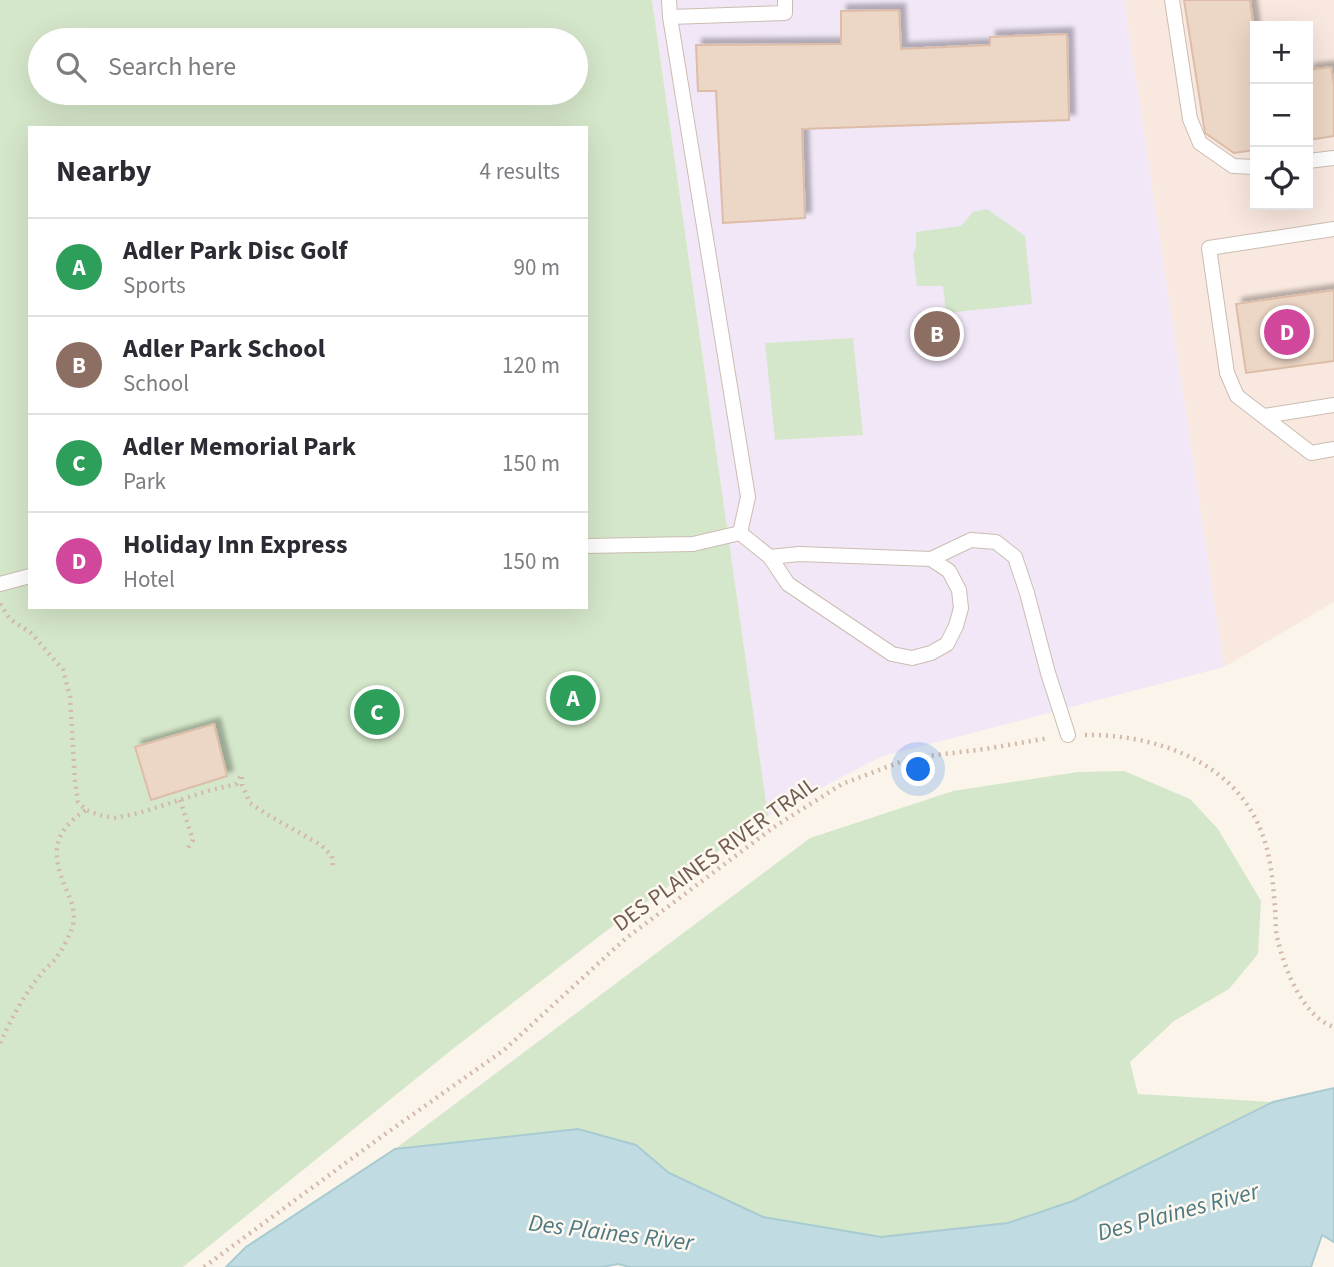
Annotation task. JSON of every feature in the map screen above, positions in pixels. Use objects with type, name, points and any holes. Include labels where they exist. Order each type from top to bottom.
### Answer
[{"type":"lane","points":[[669,0],[748,497],[740,533]]},
{"type":"lane","points":[[670,17],[785,13],[785,0]]},
{"type":"lane","points":[[1172,0],[1189,119],[1200,143],[1233,166],[1250,167]]},
{"type":"lane","points":[[1313,160],[1334,158]]},
{"type":"lane","points":[[1334,229],[1209,248],[1227,373],[1237,396],[1311,453],[1334,449]]},
{"type":"lane","points":[[1264,416],[1334,405]]},
{"type":"lane","points":[[588,546],[693,544],[740,533]]},
{"type":"lane","points":[[740,533],[770,557],[788,584],[892,654],[912,659],[947,644],[957,626],[961,608],[958,590],[949,571],[931,559]]},
{"type":"lane","points":[[770,557],[799,554],[931,559],[971,540],[996,542],[1015,557],[1068,735]]},
{"type":"lane","points":[[0,584],[28,577]]},
{"type":"path","points":[[0,604],[10,619],[31,633],[62,670],[70,697],[78,802],[86,810],[114,818],[139,813],[236,784],[242,774],[242,785],[250,803],[321,845],[332,856],[333,869]]},
{"type":"path","name":"DES PLAINES RIVER TRAIL","points":[[204,1267],[504,1050],[625,939],[774,827],[842,784],[911,758],[1068,735],[1111,734],[1169,747],[1200,761],[1227,781],[1247,804],[1261,831],[1272,874],[1277,940],[1289,974],[1304,1004],[1327,1025],[1334,1027]]},
{"type":"path","points":[[180,800],[192,840],[187,850]]},
{"type":"path","points":[[0,1044],[20,1005],[40,974],[57,958],[73,926],[74,907],[58,869],[57,848],[63,829],[86,810]]},
{"type":"shaded area","points":[[652,0],[1124,0],[1224,667],[880,757],[768,816]]},
{"type":"shaded area","points":[[1124,0],[1334,0],[1334,602],[1224,667]]},
{"type":"green space","points":[[0,0],[652,0],[768,816],[614,925],[454,1048],[183,1267],[0,1267]]},
{"type":"green space","points":[[987,209],[1025,236],[1032,304],[946,313],[943,286],[917,286],[913,254],[916,248],[916,232],[961,226],[973,212]]},
{"type":"green space","points":[[853,338],[863,435],[775,440],[765,343]]},
{"type":"green space","points":[[1124,771],[1190,799],[1218,829],[1261,901],[1258,954],[1229,989],[1174,1021],[1130,1062],[1138,1094],[1273,1102],[1073,1201],[1008,1223],[881,1237],[763,1217],[668,1173],[636,1145],[395,1149],[810,838],[953,791],[1078,772]]},
{"type":"water","name":"Des Plaines River","points":[[1334,1088],[1334,1242],[1322,1235],[1311,1267],[630,1267],[618,1264],[602,1267],[226,1267],[246,1247],[395,1149],[578,1129],[636,1145],[669,1173],[763,1217],[881,1237],[1008,1223],[1073,1201],[1273,1102]]},
{"type":"building","points":[[1184,0],[1250,0],[1253,21],[1250,21],[1250,151],[1234,153],[1205,133]]},
{"type":"building","points":[[899,10],[901,49],[990,45],[990,37],[1067,34],[1069,120],[802,129],[805,218],[723,223],[716,91],[698,91],[696,45],[841,44],[841,11]]},
{"type":"building","points":[[1331,67],[1334,84],[1334,136],[1313,139],[1313,84],[1313,69]]},
{"type":"building","points":[[1334,290],[1334,361],[1246,373],[1236,304]]},
{"type":"building","points":[[214,724],[227,776],[151,800],[135,747]]},
{"type":"place","name":"Holiday Inn Express","points":[[1287,332]]},
{"type":"place","name":"Adler Park School","points":[[937,334]]},
{"type":"place","name":"Adler Park Disc Golf","points":[[573,698]]},
{"type":"place","name":"Adler Memorial Park","points":[[377,712]]}]
